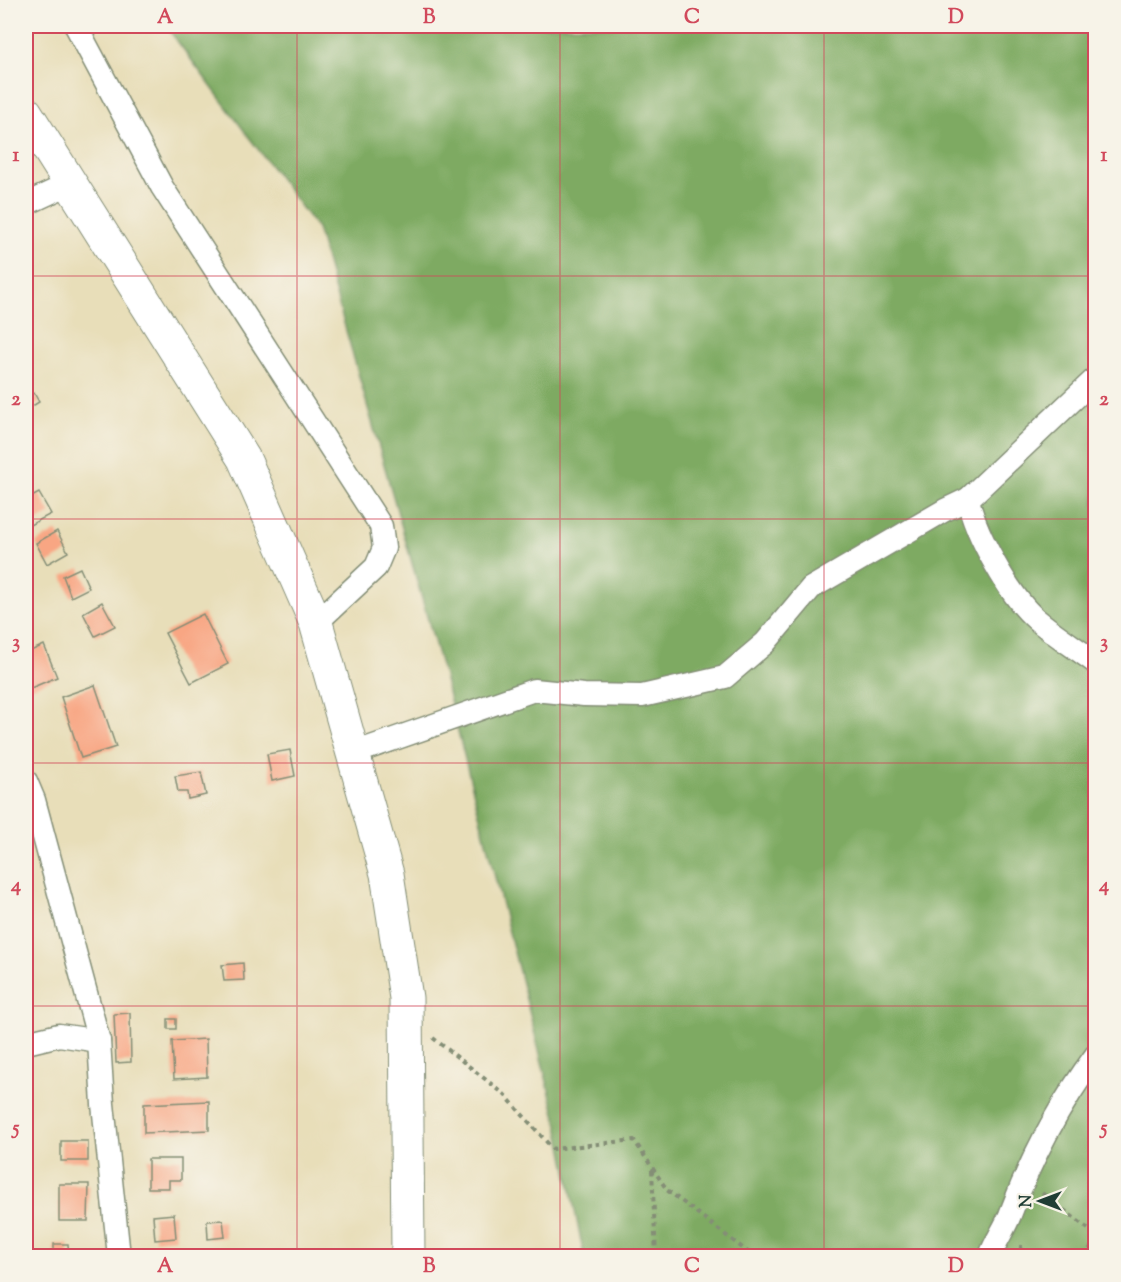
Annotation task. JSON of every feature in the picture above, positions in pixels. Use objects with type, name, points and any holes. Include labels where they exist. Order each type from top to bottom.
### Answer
[{"type":"main road","points":[[26,113],[244,459],[316,623],[387,874],[406,998],[408,1257]]},
{"type":"street","points":[[76,26],[162,187],[381,526],[384,548],[376,567],[316,623]]},
{"type":"street","points":[[26,204],[71,183]]},
{"type":"street","points":[[354,753],[534,690],[642,696],[725,677],[765,643],[811,588],[968,499],[1095,378]]},
{"type":"street","points":[[968,499],[973,521],[993,560],[1034,618],[1095,663]]},
{"type":"street","points":[[27,788],[34,800],[99,1041],[102,1104],[119,1257]]},
{"type":"street","points":[[26,1043],[59,1035],[99,1041]]},
{"type":"street","points":[[990,1257],[995,1240],[1009,1217],[1024,1178],[1078,1079],[1095,1055]]},
{"type":"path","points":[[407,1017],[504,1094],[553,1149],[634,1140],[667,1190],[753,1257]]},
{"type":"path","points":[[652,1168],[656,1257]]},
{"type":"path","points":[[1024,1178],[1095,1235]]},
{"type":"path","points":[[1083,1257],[1095,1242]]},
{"type":"green space","points":[[166,26],[1095,26],[1095,1256],[584,1256],[558,1125],[444,676],[317,228]]},
{"type":"building","points":[[34,393],[39,402],[31,407],[26,398]]},
{"type":"building","points":[[39,493],[51,514],[26,527],[26,500]]},
{"type":"building","points":[[57,531],[68,552],[47,564],[36,543]]},
{"type":"building","points":[[80,568],[89,588],[71,597],[63,576]]},
{"type":"building","points":[[102,602],[115,626],[95,636],[83,613]]},
{"type":"building","points":[[203,614],[228,664],[191,683],[165,633]]},
{"type":"building","points":[[44,645],[57,677],[26,690],[26,653]]},
{"type":"building","points":[[95,685],[116,747],[81,758],[61,697]]},
{"type":"building","points":[[290,750],[295,776],[272,781],[267,754]]},
{"type":"building","points":[[201,772],[206,795],[188,799],[187,792],[178,792],[175,776]]},
{"type":"building","points":[[243,963],[244,980],[224,981],[222,965]]},
{"type":"building","points":[[130,1013],[131,1062],[116,1063],[114,1014]]},
{"type":"building","points":[[168,1019],[176,1019],[176,1029],[168,1029]]},
{"type":"building","points":[[206,1039],[207,1077],[174,1079],[172,1041]]},
{"type":"building","points":[[209,1101],[209,1130],[144,1133],[144,1104]]},
{"type":"building","points":[[61,1141],[88,1141],[88,1161],[61,1161]]},
{"type":"building","points":[[148,1159],[181,1159],[181,1180],[169,1180],[169,1188],[148,1188]]},
{"type":"building","points":[[59,1184],[89,1184],[88,1221],[59,1221]]},
{"type":"building","points":[[174,1214],[176,1238],[155,1240],[153,1216]]},
{"type":"building","points":[[223,1220],[225,1237],[208,1239],[207,1221]]},
{"type":"building","points":[[54,1244],[68,1244],[69,1256],[54,1256]]}]
